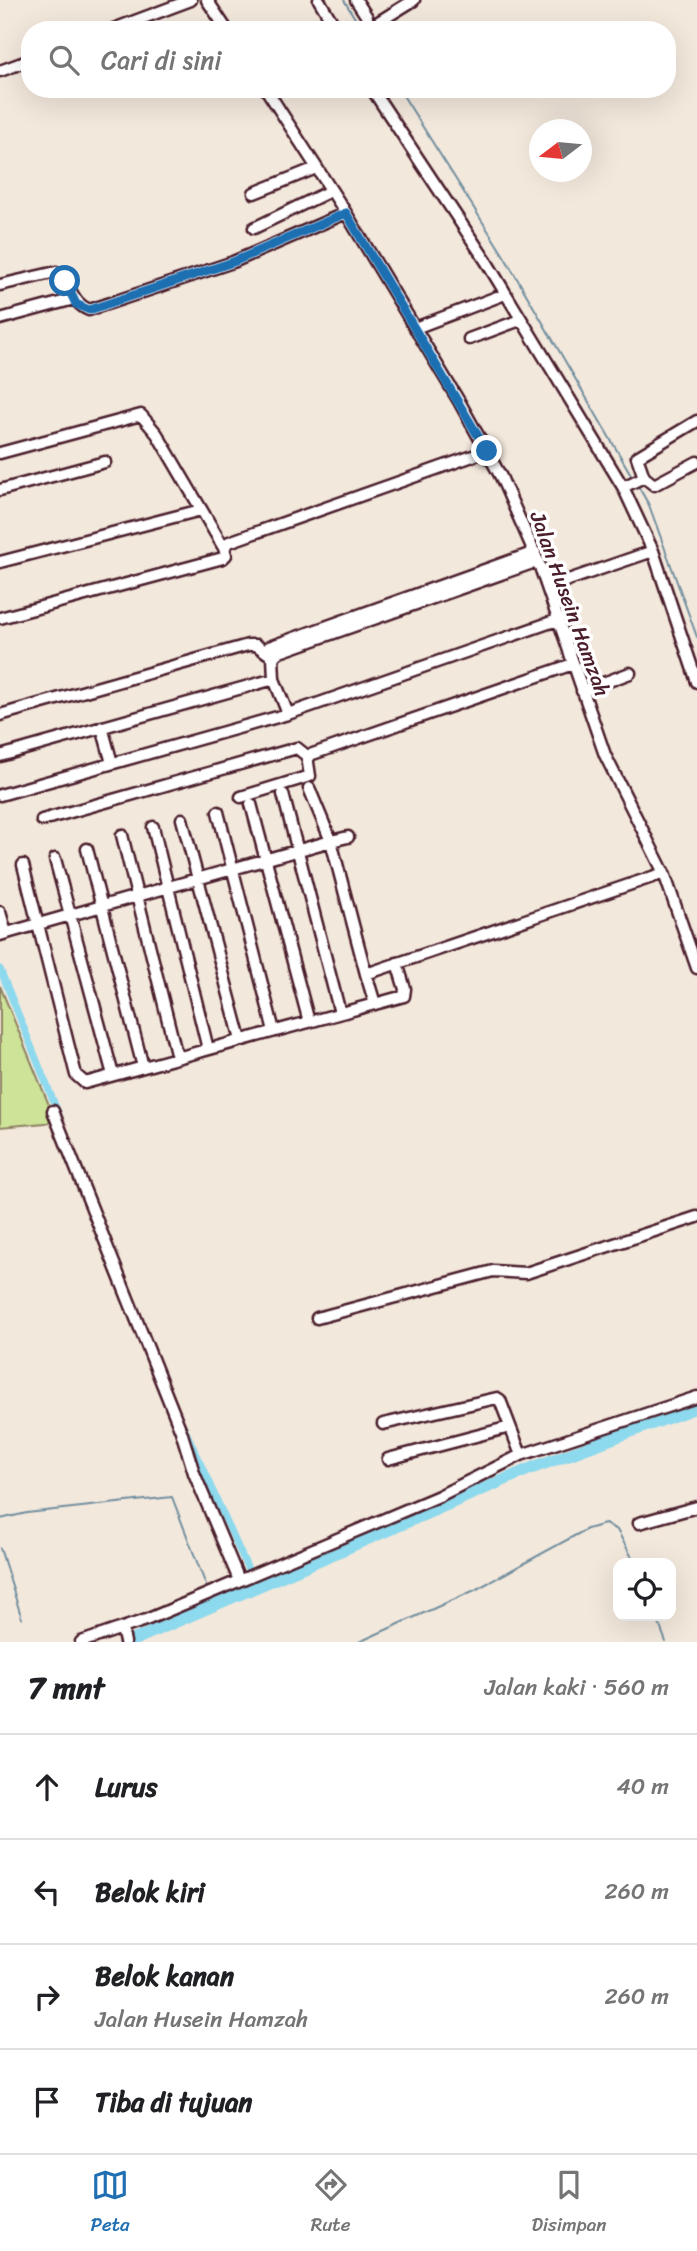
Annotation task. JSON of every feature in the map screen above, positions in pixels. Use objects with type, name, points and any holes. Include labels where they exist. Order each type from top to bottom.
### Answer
[{"type":"street","points":[[135,21],[191,0]]},
{"type":"street","points":[[207,0],[221,21]]},
{"type":"street","points":[[319,0],[332,21]]},
{"type":"street","points":[[356,0],[367,17]]},
{"type":"street","points":[[380,21],[414,0]]},
{"type":"street","points":[[0,71],[21,63]]},
{"type":"street","name":"Jalan Husein Hamzah","points":[[271,98],[346,213],[487,451],[536,556],[605,755],[664,873],[697,968]]},
{"type":"street","points":[[378,98],[574,402],[625,486],[693,657],[697,682]]},
{"type":"street","points":[[254,193],[316,168]]},
{"type":"street","points":[[254,228],[330,191]]},
{"type":"street","points":[[0,285],[56,272],[65,281],[74,299],[89,310],[233,262],[346,213]]},
{"type":"street","points":[[415,328],[505,294]]},
{"type":"street","points":[[0,319],[74,299]]},
{"type":"street","points":[[469,339],[520,320]]},
{"type":"street","points":[[0,453],[141,415],[156,434],[226,555],[0,618]]},
{"type":"street","points":[[697,421],[640,453],[637,461],[642,478],[654,485],[697,462]]},
{"type":"street","points":[[224,548],[229,542],[487,451]]},
{"type":"street","points":[[0,490],[105,462]]},
{"type":"street","points":[[625,486],[642,478]]},
{"type":"street","points":[[0,562],[201,510]]},
{"type":"street","points":[[548,587],[653,551]]},
{"type":"street","points":[[271,652],[536,556]]},
{"type":"street","points":[[0,795],[288,714],[560,619]]},
{"type":"street","points":[[0,715],[248,645],[256,645],[271,652]]},
{"type":"street","points":[[271,652],[274,679],[288,714]]},
{"type":"street","points":[[307,756],[573,664]]},
{"type":"street","points":[[582,691],[630,673]]},
{"type":"street","points":[[0,756],[274,679]]},
{"type":"street","points":[[102,727],[112,763]]},
{"type":"street","points":[[42,820],[297,748],[307,756],[310,776],[241,797]]},
{"type":"street","points":[[309,788],[331,841],[375,1004]]},
{"type":"street","points":[[283,794],[340,1013]]},
{"type":"street","points":[[251,804],[309,1022]]},
{"type":"street","points":[[218,812],[274,1031]]},
{"type":"street","points":[[182,819],[200,878],[241,1040]]},
{"type":"street","points":[[153,827],[208,1049]]},
{"type":"street","points":[[122,835],[135,897],[177,1057]]},
{"type":"street","points":[[0,912],[3,934],[348,837]]},
{"type":"street","points":[[87,849],[143,1067]]},
{"type":"street","points":[[55,859],[72,914],[113,1076]]},
{"type":"street","points":[[23,865],[78,1079],[85,1083],[406,994],[397,963]]},
{"type":"street","points":[[366,974],[664,873]]},
{"type":"street","points":[[53,1111],[181,1431],[194,1473],[245,1577]]},
{"type":"street","points":[[317,1318],[493,1271],[526,1273],[697,1217]]},
{"type":"street","points":[[81,1642],[122,1629],[439,1496],[498,1469],[521,1455],[697,1396]]},
{"type":"street","points":[[383,1424],[496,1398],[500,1399],[521,1455]]},
{"type":"street","points":[[388,1459],[510,1427]]},
{"type":"street","points":[[639,1523],[697,1507]]},
{"type":"street","points":[[122,1629],[125,1642]]},
{"type":"green space","points":[[0,986],[56,1122],[0,1127]]},
{"type":"waterway","points":[[344,0],[357,21]]},
{"type":"waterway","points":[[405,98],[504,256],[633,478]]},
{"type":"waterway","points":[[638,486],[649,505],[697,637]]},
{"type":"waterway","points":[[0,969],[59,1115]]},
{"type":"waterway","points":[[129,1642],[532,1468],[697,1407]]},
{"type":"waterway","points":[[183,1425],[256,1587]]},
{"type":"waterway","points":[[0,1519],[27,1513],[172,1497],[207,1588]]},
{"type":"waterway","points":[[359,1642],[475,1590],[587,1529],[605,1524],[617,1530],[632,1558]]},
{"type":"waterway","points":[[0,1548],[22,1619]]},
{"type":"waterway","points":[[210,1596],[213,1605]]},
{"type":"waterway","points":[[658,1621],[666,1642]]},
{"type":"route","points":[[65,281],[76,304],[89,310],[233,262],[300,236],[346,213],[487,451]]}]
